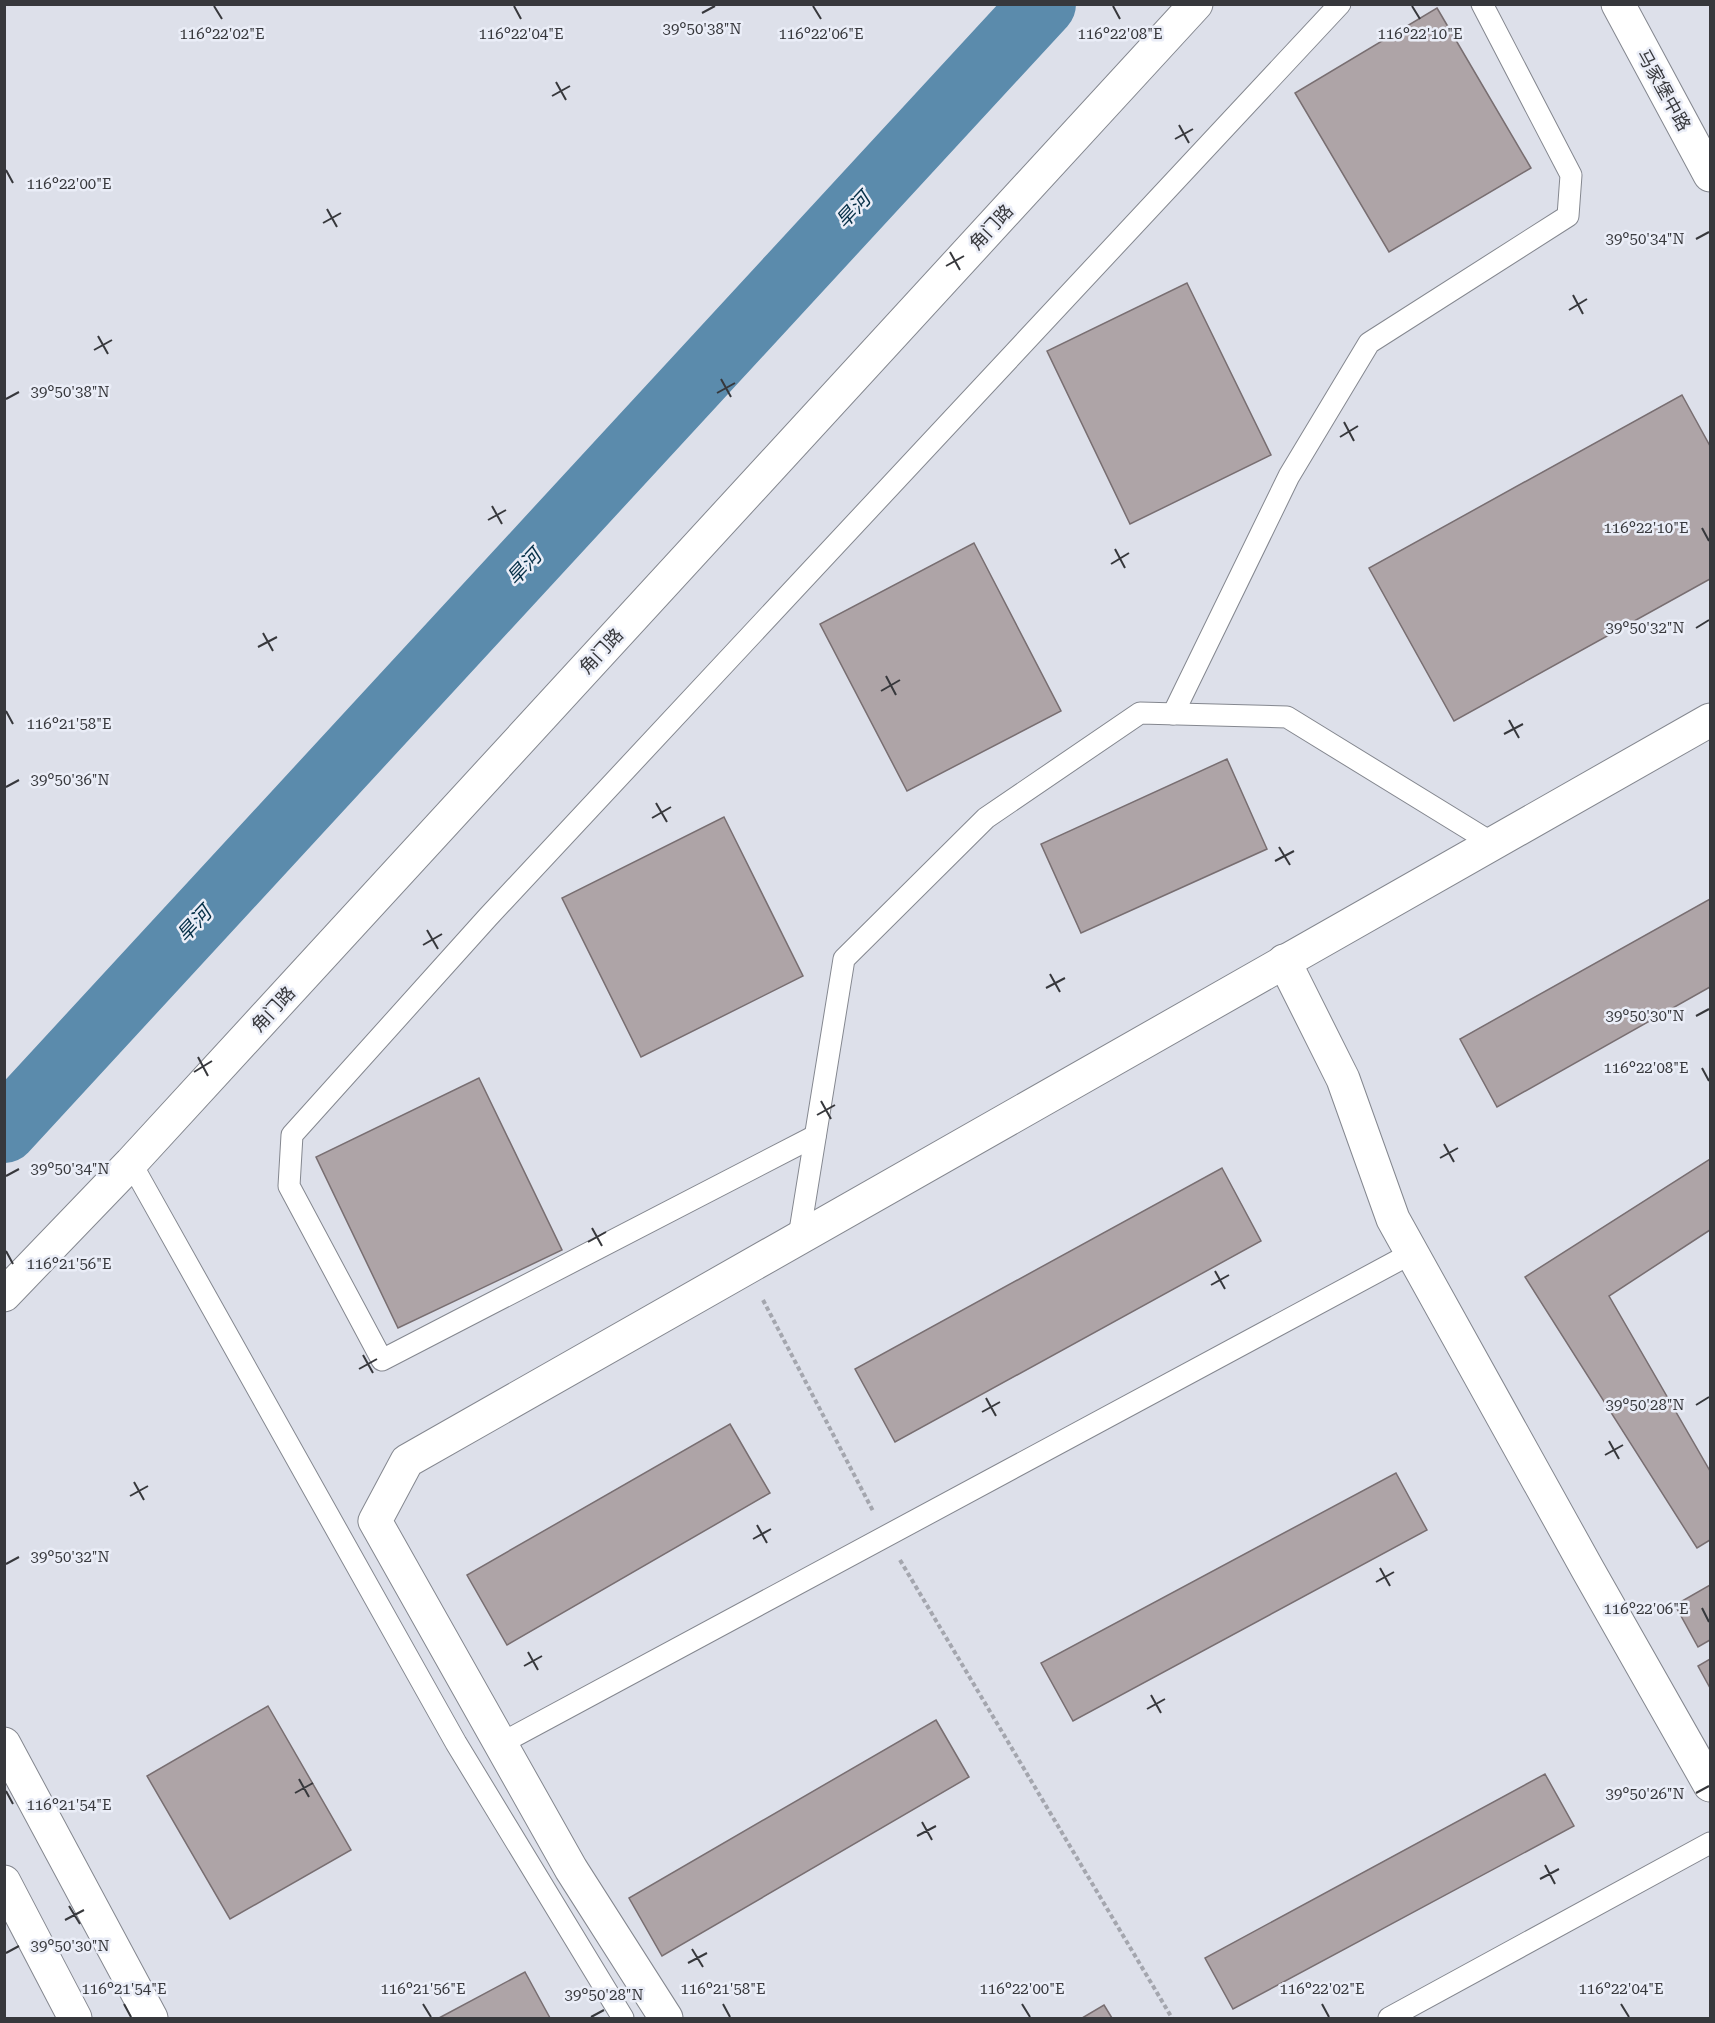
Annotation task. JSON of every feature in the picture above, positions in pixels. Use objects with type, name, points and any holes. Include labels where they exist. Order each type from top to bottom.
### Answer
[{"type":"street","name":"角门路","points":[[4,1295],[131,1163],[1196,4]]},
{"type":"street","name":"马家堡中路","points":[[1618,4],[1710,175]]},
{"type":"street","points":[[666,2019],[571,1869],[375,1521],[407,1461],[1710,720]]},
{"type":"street","points":[[1284,961],[1343,1079],[1393,1219],[1710,1785]]},
{"type":"street","points":[[4,1744],[150,2019]]},
{"type":"street","points":[[4,1882],[75,2019]]},
{"type":"lane","points":[[815,1136],[382,1360],[289,1186],[292,1135],[488,917],[1340,4]]},
{"type":"lane","points":[[1173,714],[1289,476],[1369,343],[1568,216],[1571,175],[1482,4]]},
{"type":"lane","points":[[799,1237],[844,959],[986,818],[1140,713],[1287,717],[1492,843]]},
{"type":"lane","points":[[131,1163],[456,1743],[623,2019]]},
{"type":"lane","points":[[500,1744],[1412,1253]]},
{"type":"lane","points":[[1389,2019],[1710,1843]]},
{"type":"path","points":[[746,1267],[886,1536],[1172,2019]]},
{"type":"building","points":[[1437,8],[1531,168],[1389,252],[1295,93]]},
{"type":"building","points":[[1187,283],[1271,455],[1130,524],[1047,351]]},
{"type":"building","points":[[1682,395],[1710,446],[1710,579],[1454,721],[1369,568]]},
{"type":"building","points":[[974,543],[1061,711],[907,791],[820,624]]},
{"type":"building","points":[[1227,759],[1267,849],[1081,933],[1041,844]]},
{"type":"building","points":[[724,817],[803,976],[641,1057],[562,898]]},
{"type":"building","points":[[1710,899],[1710,987],[1497,1107],[1460,1039]]},
{"type":"building","points":[[479,1078],[562,1250],[398,1328],[316,1157]]},
{"type":"building","points":[[1710,1159],[1710,1230],[1609,1296],[1710,1471],[1710,1540],[1697,1548],[1525,1277]]},
{"type":"building","points":[[1222,1168],[1261,1241],[895,1442],[855,1369]]},
{"type":"building","points":[[730,1424],[770,1493],[507,1645],[467,1575]]},
{"type":"building","points":[[1396,1473],[1427,1530],[1073,1721],[1041,1663]]},
{"type":"building","points":[[1710,1585],[1710,1640],[1698,1647],[1675,1605]]},
{"type":"building","points":[[1710,1659],[1710,1688],[1698,1666]]},
{"type":"building","points":[[268,1706],[351,1850],[230,1919],[147,1776]]},
{"type":"building","points":[[936,1720],[969,1777],[662,1956],[629,1898]]},
{"type":"building","points":[[1545,1774],[1574,1826],[1233,2009],[1205,1958]]},
{"type":"building","points":[[525,1972],[550,2018],[439,2018]]},
{"type":"building","points":[[1104,2005],[1112,2018],[1082,2018]]},
{"type":"waterway","name":"旱河","points":[[4,1130],[1043,4]]}]
